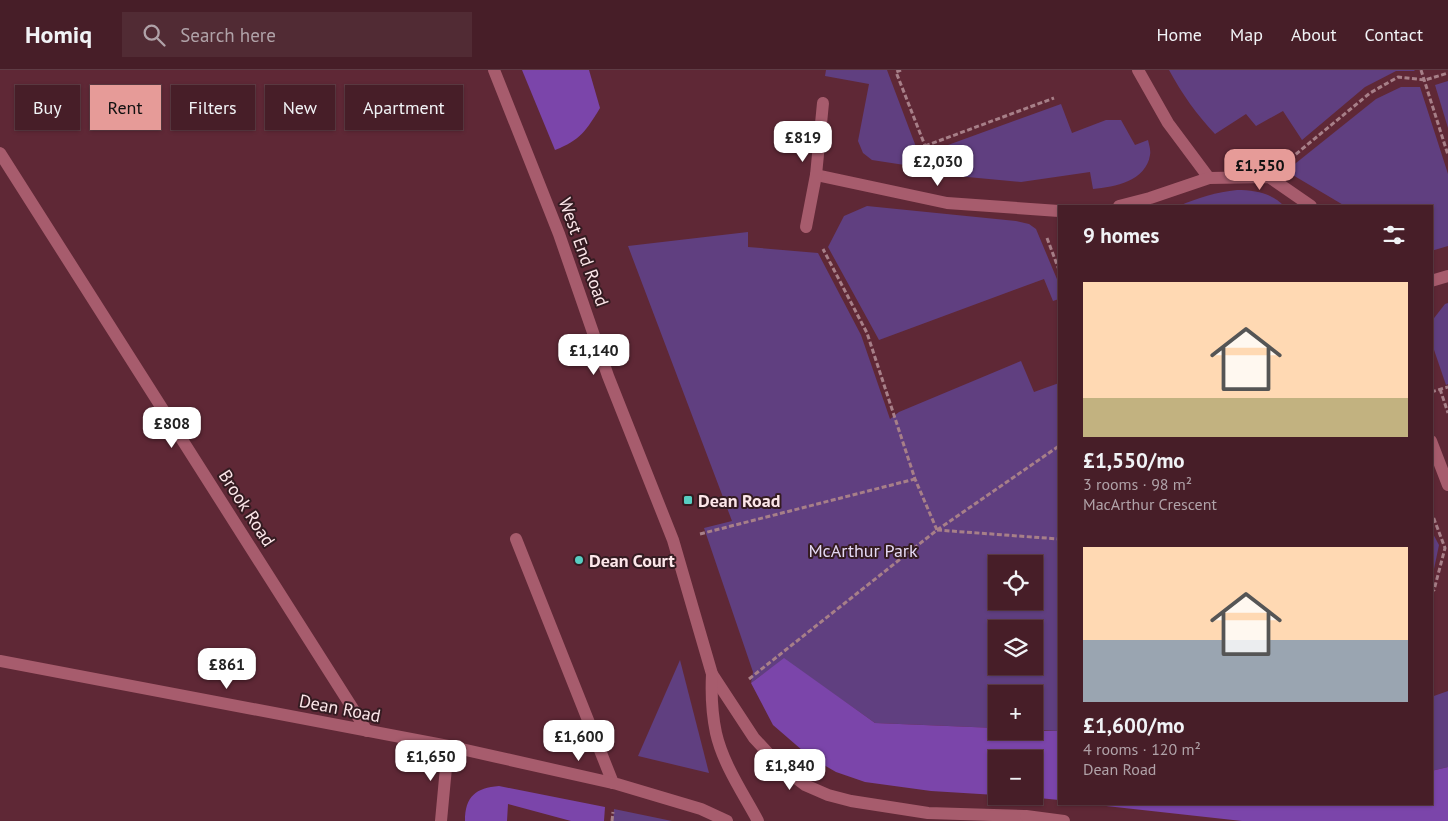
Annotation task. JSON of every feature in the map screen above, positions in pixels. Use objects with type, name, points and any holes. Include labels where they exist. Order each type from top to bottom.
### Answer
[{"type":"street","name":"West End Road","points":[[494,70],[556,226],[578,284],[608,376],[673,540],[712,674],[712,708],[716,734],[725,758],[758,821]]},
{"type":"street","points":[[1138,70],[1168,123],[1209,178]]},
{"type":"street","points":[[806,227],[816,175],[823,103]]},
{"type":"street","name":"Brook Road","points":[[0,153],[367,731]]},
{"type":"street","points":[[816,175],[947,203],[1058,211]]},
{"type":"street","points":[[1123,205],[1209,178],[1269,177],[1310,205]]},
{"type":"street","points":[[1433,280],[1448,276]]},
{"type":"street","points":[[1435,462],[1448,485]]},
{"type":"street","points":[[516,539],[613,783]]},
{"type":"street","name":"Dean Road","points":[[0,661],[448,746],[613,783],[702,809],[727,821]]},
{"type":"street","name":"West End Road","points":[[712,674],[754,738],[780,766],[805,785],[828,795],[851,802],[928,813],[1064,821]]},
{"type":"street","points":[[441,821],[448,746]]},
{"type":"street","points":[[916,821],[928,813]]},
{"type":"path","points":[[902,70],[896,71],[947,203]]},
{"type":"path","points":[[1422,70],[1448,155]]},
{"type":"path","points":[[1269,177],[1370,93],[1398,77],[1425,80],[1448,73]]},
{"type":"path","points":[[925,146],[1054,98]]},
{"type":"path","points":[[806,227],[825,252],[867,333],[916,479],[937,530]]},
{"type":"path","points":[[1044,230],[1058,267]]},
{"type":"path","points":[[1433,391],[1448,387]]},
{"type":"path","points":[[1440,389],[1448,413]]},
{"type":"path","points":[[712,674],[748,680],[937,530],[1058,447]]},
{"type":"path","points":[[673,540],[916,479]]},
{"type":"path","points":[[1433,516],[1445,548],[1433,590]]},
{"type":"path","points":[[937,530],[1058,539]]},
{"type":"green space","points":[[826,70],[887,70],[924,168],[872,160],[863,153],[858,141],[869,84],[825,76]]},
{"type":"green space","points":[[1169,70],[1415,71],[1396,71],[1365,87],[1302,140],[1283,111],[1256,126],[1246,114],[1215,134],[1190,104]]},
{"type":"green space","points":[[1448,81],[1448,128],[1435,85]]},
{"type":"green space","points":[[1401,87],[1420,87],[1448,174],[1448,246],[1433,250],[1433,205],[1343,205],[1286,171],[1376,99]]},
{"type":"green space","points":[[1061,104],[1072,133],[1106,120],[1121,120],[1135,145],[1148,140],[1150,155],[1142,171],[1136,177],[1120,184],[1093,189],[1090,172],[1021,182],[946,175],[937,149]]},
{"type":"green space","points":[[1237,190],[1262,193],[1274,198],[1283,205],[1181,205],[1222,192]]},
{"type":"green space","points":[[867,206],[1016,221],[1029,224],[1036,229],[1058,282],[1058,299],[1053,301],[1044,279],[879,340],[828,247],[844,216]]},
{"type":"green space","name":"McArthur Park","points":[[748,232],[748,247],[818,253],[861,335],[890,419],[899,412],[1021,361],[1034,392],[1058,383],[1058,731],[1043,730],[1043,685],[988,685],[988,728],[875,723],[784,659],[751,683],[753,672],[704,528],[732,521],[628,246]]},
{"type":"green space","points":[[1448,303],[1448,384],[1446,385],[1433,347],[1433,319],[1445,304]]},
{"type":"green space","points":[[1433,534],[1439,545],[1433,571]]},
{"type":"green space","points":[[680,660],[709,773],[638,756]]},
{"type":"green space","points":[[1448,691],[1448,767],[1433,771],[1433,696]]},
{"type":"green space","points":[[614,809],[672,821],[613,821]]},
{"type":"shaded area","points":[[522,70],[589,70],[600,108],[582,134],[555,150]]},
{"type":"shaded area","points":[[784,658],[875,723],[988,728],[988,740],[1043,740],[1043,731],[1058,731],[1058,800],[1043,798],[1043,750],[988,750],[988,795],[931,791],[865,782],[836,772],[810,757],[773,725],[751,683]]},
{"type":"shaded area","points":[[1448,767],[1448,821],[1242,821],[1097,805],[1433,805],[1433,771]]},
{"type":"shaded area","points":[[499,786],[605,807],[604,821],[571,821],[508,804],[507,821],[465,821],[467,805],[473,795],[478,791]]},
{"type":"place","name":"Dean Road","points":[[688,500]]},
{"type":"place","name":"Dean Court","points":[[579,560]]}]
